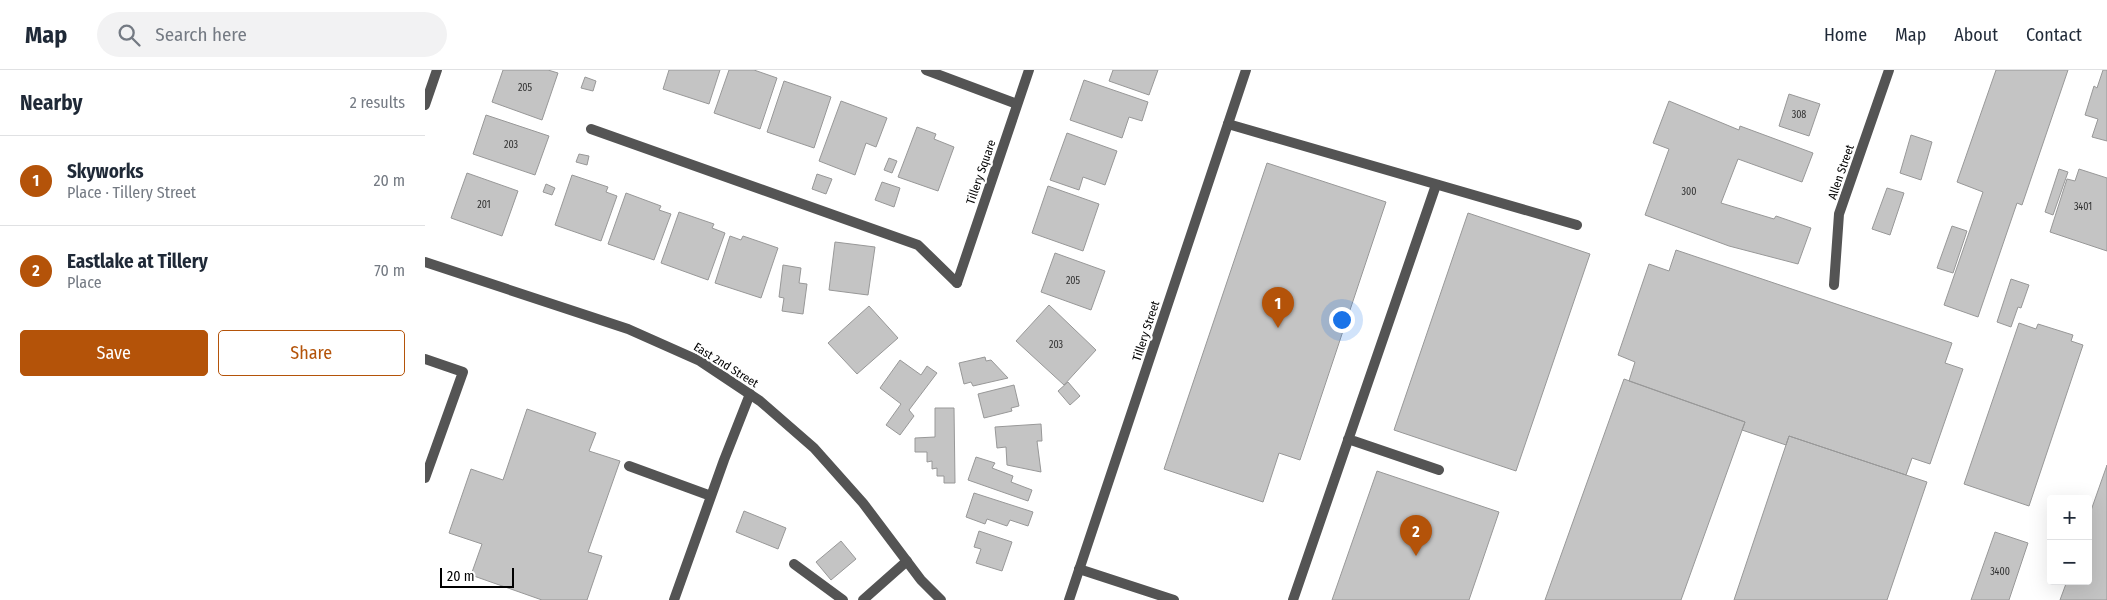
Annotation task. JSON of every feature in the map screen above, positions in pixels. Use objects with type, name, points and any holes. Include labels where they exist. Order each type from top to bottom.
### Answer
[{"type":"street","points":[[425,106],[437,70]]},
{"type":"street","points":[[926,70],[1017,104]]},
{"type":"street","name":"Tillery Square","points":[[591,129],[918,245],[957,283],[1029,70]]},
{"type":"street","name":"Tillery Street","points":[[1069,600],[1246,70]]},
{"type":"street","name":"Allen Street","points":[[1834,285],[1839,214],[1889,70]]},
{"type":"street","points":[[1228,124],[1577,225]]},
{"type":"street","points":[[1293,600],[1436,185]]},
{"type":"street","name":"East 2nd Street","points":[[425,262],[628,329],[700,361],[750,394],[814,448],[863,504],[907,561],[941,600]]},
{"type":"street","points":[[425,359],[463,372],[425,478]]},
{"type":"street","points":[[674,600],[750,394]]},
{"type":"street","points":[[1349,439],[1439,470]]},
{"type":"street","points":[[629,466],[711,496]]},
{"type":"street","points":[[865,599],[907,561]]},
{"type":"street","points":[[794,564],[843,600]]},
{"type":"street","points":[[1079,569],[1174,600]]},
{"type":"building","points":[[503,70],[548,70],[558,73],[542,120],[492,102]]},
{"type":"building","points":[[669,70],[720,70],[709,104],[663,89]]},
{"type":"building","points":[[729,70],[754,70],[777,78],[760,129],[714,113]]},
{"type":"building","points":[[1113,70],[1158,70],[1149,95],[1109,81]]},
{"type":"building","points":[[1996,70],[2068,70],[2022,205],[2017,203],[1978,317],[1944,305],[1983,192],[1957,182]]},
{"type":"building","points":[[2103,70],[2107,70],[2107,141],[2092,137],[2098,119],[2085,115],[2094,86],[2097,88]]},
{"type":"building","points":[[585,77],[596,81],[593,91],[581,88]]},
{"type":"building","points":[[1084,80],[1148,102],[1142,121],[1129,117],[1122,138],[1070,120]]},
{"type":"building","points":[[784,81],[831,97],[814,148],[767,132]]},
{"type":"building","points":[[1789,94],[1820,104],[1809,136],[1779,126]]},
{"type":"building","points":[[841,101],[887,118],[876,147],[866,143],[855,175],[819,161]]},
{"type":"building","points":[[1669,101],[1739,130],[1740,126],[1813,153],[1802,182],[1738,159],[1721,203],[1774,219],[1776,216],[1811,228],[1798,264],[1729,246],[1645,215],[1669,149],[1653,143]]},
{"type":"building","points":[[486,115],[549,136],[535,175],[473,154]]},
{"type":"building","points":[[917,127],[936,134],[934,139],[954,147],[938,191],[898,177]]},
{"type":"building","points":[[1067,133],[1117,151],[1105,185],[1083,177],[1079,190],[1050,180]]},
{"type":"building","points":[[1911,135],[1932,142],[1921,180],[1900,173]]},
{"type":"building","points":[[579,154],[589,156],[587,165],[576,162]]},
{"type":"building","points":[[889,158],[897,161],[892,173],[884,170]]},
{"type":"building","points":[[1267,163],[1386,202],[1300,460],[1279,453],[1263,502],[1164,469]]},
{"type":"building","points":[[2059,169],[2068,172],[2053,215],[2045,212]]},
{"type":"building","points":[[2079,169],[2107,178],[2107,251],[2050,232],[2067,179],[2075,181]]},
{"type":"building","points":[[467,173],[518,191],[502,236],[451,218]]},
{"type":"building","points":[[817,174],[832,179],[826,194],[812,189]]},
{"type":"building","points":[[572,175],[608,187],[606,192],[617,196],[601,241],[555,225]]},
{"type":"building","points":[[882,182],[900,188],[894,207],[875,200]]},
{"type":"building","points":[[546,184],[555,188],[552,195],[543,192]]},
{"type":"building","points":[[1048,186],[1099,204],[1083,251],[1032,233]]},
{"type":"building","points":[[1887,188],[1904,193],[1890,235],[1872,229]]},
{"type":"building","points":[[626,193],[661,206],[659,210],[671,214],[654,260],[608,244]]},
{"type":"building","points":[[679,212],[714,224],[712,228],[725,233],[708,280],[661,263]]},
{"type":"building","points":[[1468,213],[1590,254],[1516,471],[1394,430]]},
{"type":"building","points":[[1952,226],[1967,231],[1953,273],[1937,268]]},
{"type":"building","points":[[730,236],[741,240],[743,236],[778,248],[761,298],[715,283]]},
{"type":"building","points":[[835,242],[875,247],[868,295],[829,290]]},
{"type":"building","points":[[1676,250],[1952,343],[1945,363],[1963,369],[1930,464],[1912,458],[1906,475],[1789,436],[1786,445],[1742,430],[1745,422],[1629,381],[1635,362],[1618,355],[1649,264],[1669,271]]},
{"type":"building","points":[[1055,253],[1105,271],[1091,310],[1041,292]]},
{"type":"building","points":[[783,265],[801,268],[799,283],[807,284],[803,314],[782,311],[784,298],[779,297]]},
{"type":"building","points":[[2011,279],[2029,285],[2021,308],[2018,307],[2011,327],[1997,322]]},
{"type":"building","points":[[1049,305],[1096,350],[1064,385],[1016,341]]},
{"type":"building","points":[[869,306],[898,338],[857,374],[828,343]]},
{"type":"building","points":[[2019,323],[2036,329],[2038,324],[2073,335],[2071,341],[2083,345],[2029,506],[1964,484]]},
{"type":"building","points":[[985,357],[986,361],[991,360],[1008,378],[973,386],[971,382],[964,384],[959,363]]},
{"type":"building","points":[[900,360],[921,375],[927,366],[937,373],[909,410],[914,416],[900,435],[886,425],[901,404],[880,388]]},
{"type":"building","points":[[1624,379],[1745,422],[1681,600],[1545,600]]},
{"type":"building","points":[[1068,382],[1080,396],[1070,405],[1058,391]]},
{"type":"building","points":[[1014,385],[1019,406],[1011,408],[1012,411],[984,418],[978,394]]},
{"type":"building","points":[[935,408],[954,408],[955,483],[944,483],[944,476],[937,476],[937,468],[932,469],[932,461],[927,462],[927,452],[915,452],[915,438],[935,437]]},
{"type":"building","points":[[527,409],[596,433],[589,451],[620,461],[588,552],[602,556],[587,600],[542,600],[471,575],[482,544],[449,533],[471,469],[503,480]]},
{"type":"building","points":[[1041,424],[1042,441],[1037,441],[1041,472],[1007,465],[1006,447],[997,448],[995,427]]},
{"type":"building","points":[[1789,436],[1927,482],[1887,600],[1734,600]]},
{"type":"building","points":[[976,457],[995,463],[992,468],[1013,476],[1011,482],[1032,490],[1028,501],[968,480]]},
{"type":"building","points":[[2107,465],[2107,600],[2060,600],[2066,585],[2092,585],[2092,508]]},
{"type":"building","points":[[1377,471],[1499,512],[1469,600],[1332,600]]},
{"type":"building","points":[[974,493],[1033,512],[1028,526],[1010,520],[1007,526],[987,519],[985,524],[966,517]]},
{"type":"building","points":[[744,511],[786,528],[778,549],[736,532]]},
{"type":"building","points":[[979,531],[1012,542],[1002,571],[976,563],[981,549],[974,547]]},
{"type":"building","points":[[1995,532],[2028,543],[2009,600],[1971,600]]},
{"type":"building","points":[[841,541],[856,559],[831,580],[816,562]]},
{"type":"place","name":"Skyworks","points":[[1278,328]]},
{"type":"place","name":"Eastlake at Tillery","points":[[1416,556]]}]
